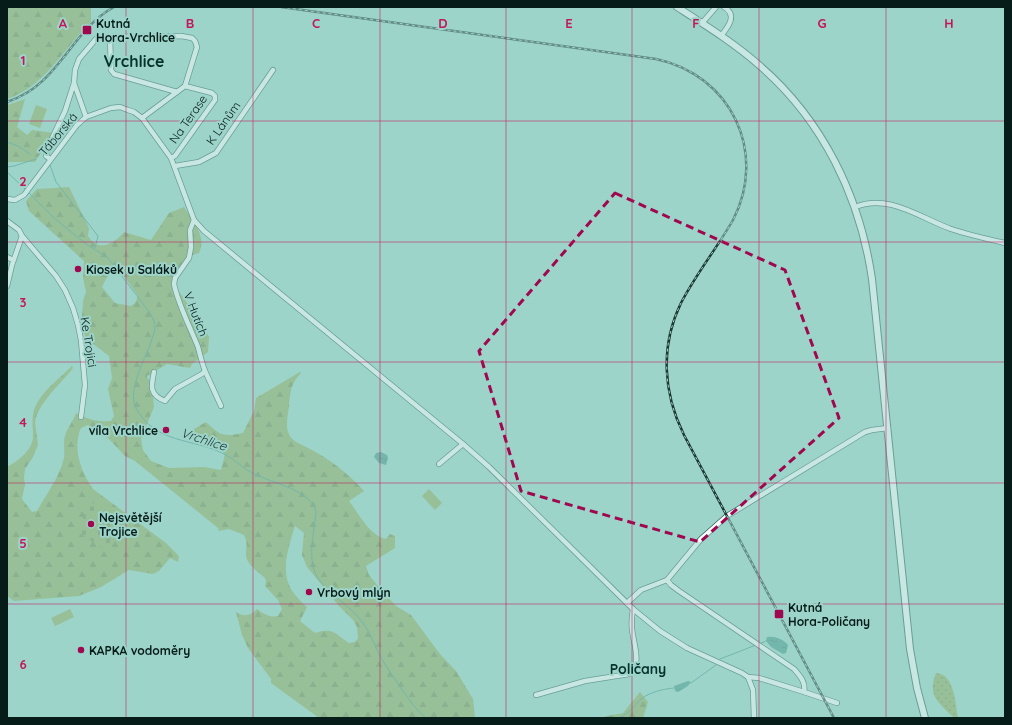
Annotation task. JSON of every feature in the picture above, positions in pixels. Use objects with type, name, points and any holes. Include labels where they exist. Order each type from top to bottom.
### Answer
[{"type":"main road","points":[[677,7],[744,53],[766,71],[786,91],[805,114],[833,157],[855,207],[864,238],[872,279],[910,649],[917,688],[925,718]]},
{"type":"street","points":[[702,24],[716,7]]},
{"type":"street","points":[[721,36],[732,18],[730,12],[724,7]]},
{"type":"street","points":[[50,159],[46,156],[47,149],[65,111],[74,83],[75,70],[79,59],[96,39],[110,37],[181,36],[192,38],[197,47],[185,86],[142,118]]},
{"type":"street","points":[[110,37],[112,70],[114,74],[177,92]]},
{"type":"street","name":"K Lánům","points":[[175,166],[199,162],[219,150],[225,138],[273,70]]},
{"type":"street","points":[[74,83],[86,117]]},
{"type":"street","name":"Na Terase","points":[[171,158],[175,156],[215,100],[215,96],[212,93],[185,86]]},
{"type":"street","name":"Táborská","points":[[7,199],[15,200],[24,195],[77,125],[86,117],[111,108],[120,107],[134,112],[142,118],[171,158],[194,220]]},
{"type":"street","points":[[855,207],[872,203],[893,204],[957,231],[1005,243]]},
{"type":"street","points":[[194,220],[204,231],[464,444],[633,609],[660,631],[687,648],[742,673],[748,678],[753,690],[754,718]]},
{"type":"street","name":"V Hutích","points":[[194,220],[190,230],[189,258],[175,278],[174,284],[205,371],[221,406]]},
{"type":"street","name":"Ke Trojici","points":[[7,221],[19,230],[22,236],[56,276],[65,290],[73,308],[81,340],[85,385],[81,417]]},
{"type":"street","points":[[7,286],[13,260],[22,236]]},
{"type":"street","points":[[7,257],[13,260]]},
{"type":"street","points":[[154,372],[152,382],[153,392],[157,397],[165,401],[175,389],[205,371]]},
{"type":"street","points":[[627,602],[641,590],[667,580],[701,539],[727,516],[865,432],[888,428]]},
{"type":"street","points":[[439,464],[464,444]]},
{"type":"street","points":[[667,580],[679,591],[780,659],[798,673],[804,682],[804,692]]},
{"type":"street","points":[[536,695],[580,682],[629,674],[632,672],[636,668],[636,657],[631,627],[633,609]]},
{"type":"street","points":[[748,678],[759,678],[837,703]]},
{"type":"highlighted area","points":[[615,193],[785,270],[839,418],[700,542],[521,491],[479,351]]},
{"type":"green space","points":[[7,7],[91,7],[91,22],[43,76],[21,93],[7,99]]},
{"type":"green space","points":[[25,99],[17,127],[27,135],[32,130],[54,133],[35,162],[7,162],[7,105]]},
{"type":"green space","points":[[36,105],[47,109],[40,128],[29,124]]},
{"type":"green space","points":[[69,187],[89,228],[88,236],[96,244],[101,245],[111,243],[124,232],[151,240],[169,213],[184,207],[198,229],[201,247],[199,253],[186,257],[176,272],[172,282],[199,319],[209,337],[208,352],[192,364],[190,368],[167,364],[147,376],[152,387],[154,407],[141,439],[143,450],[151,461],[169,468],[204,467],[221,470],[225,454],[208,441],[194,435],[194,429],[206,422],[219,433],[231,435],[243,433],[254,411],[256,398],[300,372],[301,373],[293,384],[290,396],[287,424],[290,436],[296,442],[337,466],[364,491],[349,501],[369,529],[380,537],[386,539],[390,534],[395,536],[395,548],[366,566],[369,575],[396,606],[411,615],[440,654],[456,671],[473,699],[475,718],[319,718],[271,683],[271,679],[248,648],[242,635],[236,612],[241,615],[247,615],[257,609],[267,615],[278,616],[282,609],[278,600],[265,586],[265,578],[247,559],[244,535],[229,529],[219,531],[218,528],[135,461],[125,456],[109,439],[88,425],[81,428],[77,444],[79,460],[93,489],[166,543],[179,556],[178,562],[170,558],[159,571],[153,574],[129,570],[101,587],[79,596],[14,601],[7,596],[7,467],[20,458],[31,445],[33,440],[32,421],[38,401],[46,390],[72,366],[73,368],[51,393],[37,414],[35,422],[38,445],[33,457],[25,469],[25,484],[22,499],[32,512],[37,511],[59,472],[64,458],[65,436],[76,413],[97,421],[111,421],[114,416],[108,389],[112,378],[109,356],[87,339],[84,334],[82,317],[83,301],[86,292],[83,278],[84,261],[29,211],[26,201],[37,189]],"holes":[[[118,268],[138,296],[135,303],[131,306],[115,303],[102,287],[110,274]],[[295,526],[304,533],[302,555],[307,567],[339,606],[353,620],[357,627],[358,638],[355,642],[349,643],[334,632],[330,631],[315,633],[300,621],[307,607],[297,597],[291,588],[287,580],[286,571],[287,553]]]},
{"type":"green space","points":[[429,489],[442,503],[435,510],[422,496]]},
{"type":"green space","points":[[88,500],[121,520],[107,551],[79,533]]},
{"type":"green space","points":[[70,609],[74,617],[55,626],[51,618]]},
{"type":"green space","points":[[936,673],[947,678],[951,684],[955,698],[957,718],[953,717],[943,707],[933,693]]},
{"type":"green space","points":[[640,692],[648,702],[643,718],[597,718],[623,713]]},
{"type":"water","points":[[381,452],[387,455],[388,458],[386,465],[379,463],[374,457],[376,453]]},
{"type":"water","points":[[767,637],[776,638],[786,643],[788,645],[786,653],[783,654],[771,647],[766,641]]},
{"type":"water","points":[[688,681],[691,682],[688,686],[678,692],[675,691],[674,686]]},
{"type":"waterway","points":[[7,142],[18,146],[30,154]]},
{"type":"waterway","points":[[7,167],[36,159]]},
{"type":"waterway","points":[[50,165],[56,182],[98,236],[95,248]]},
{"type":"waterway","name":"Vrchlice","points":[[7,172],[25,189]]},
{"type":"waterway","name":"Vrchlice","points":[[29,193],[54,218],[86,244],[108,258],[150,313],[155,324],[155,331],[138,375],[134,393],[136,408],[144,420],[153,428],[164,434],[224,454],[250,472],[304,495],[313,504],[316,513],[312,554],[314,570],[317,577],[328,590],[354,612],[362,622],[378,652],[394,677],[408,698],[426,718]]},
{"type":"waterway","points":[[759,644],[766,641]]},
{"type":"waterway","points":[[720,659],[756,645]]},
{"type":"waterway","points":[[691,683],[716,665]]},
{"type":"waterway","points":[[619,718],[629,712],[648,694],[674,688]]},
{"type":"railway","points":[[7,102],[25,94],[40,83],[53,71],[86,30],[99,17],[114,7]]},
{"type":"railway","points":[[281,7],[656,59],[682,68],[705,81],[723,99],[736,120],[744,143],[746,168],[743,194],[733,220],[687,292],[674,319],[667,353],[668,386],[677,419],[684,435],[834,718]]},
{"type":"place","name":"Kutná Hora-Vrchlice","points":[[87,30]]},
{"type":"place","name":"Kiosek u Saláků","points":[[78,269]]},
{"type":"place","name":"víla Vrchlice","points":[[166,430]]},
{"type":"place","name":"Nejsvětější Trojice","points":[[91,524]]},
{"type":"place","name":"Vrbový mlýn","points":[[309,592]]},
{"type":"place","name":"Kutná Hora-Poličany","points":[[779,614]]},
{"type":"place","name":"KAPKA vodoměry","points":[[81,650]]},
{"type":"district","name":"Vrchlice","points":[[134,61]]},
{"type":"district","name":"Poličany","points":[[638,669]]}]
